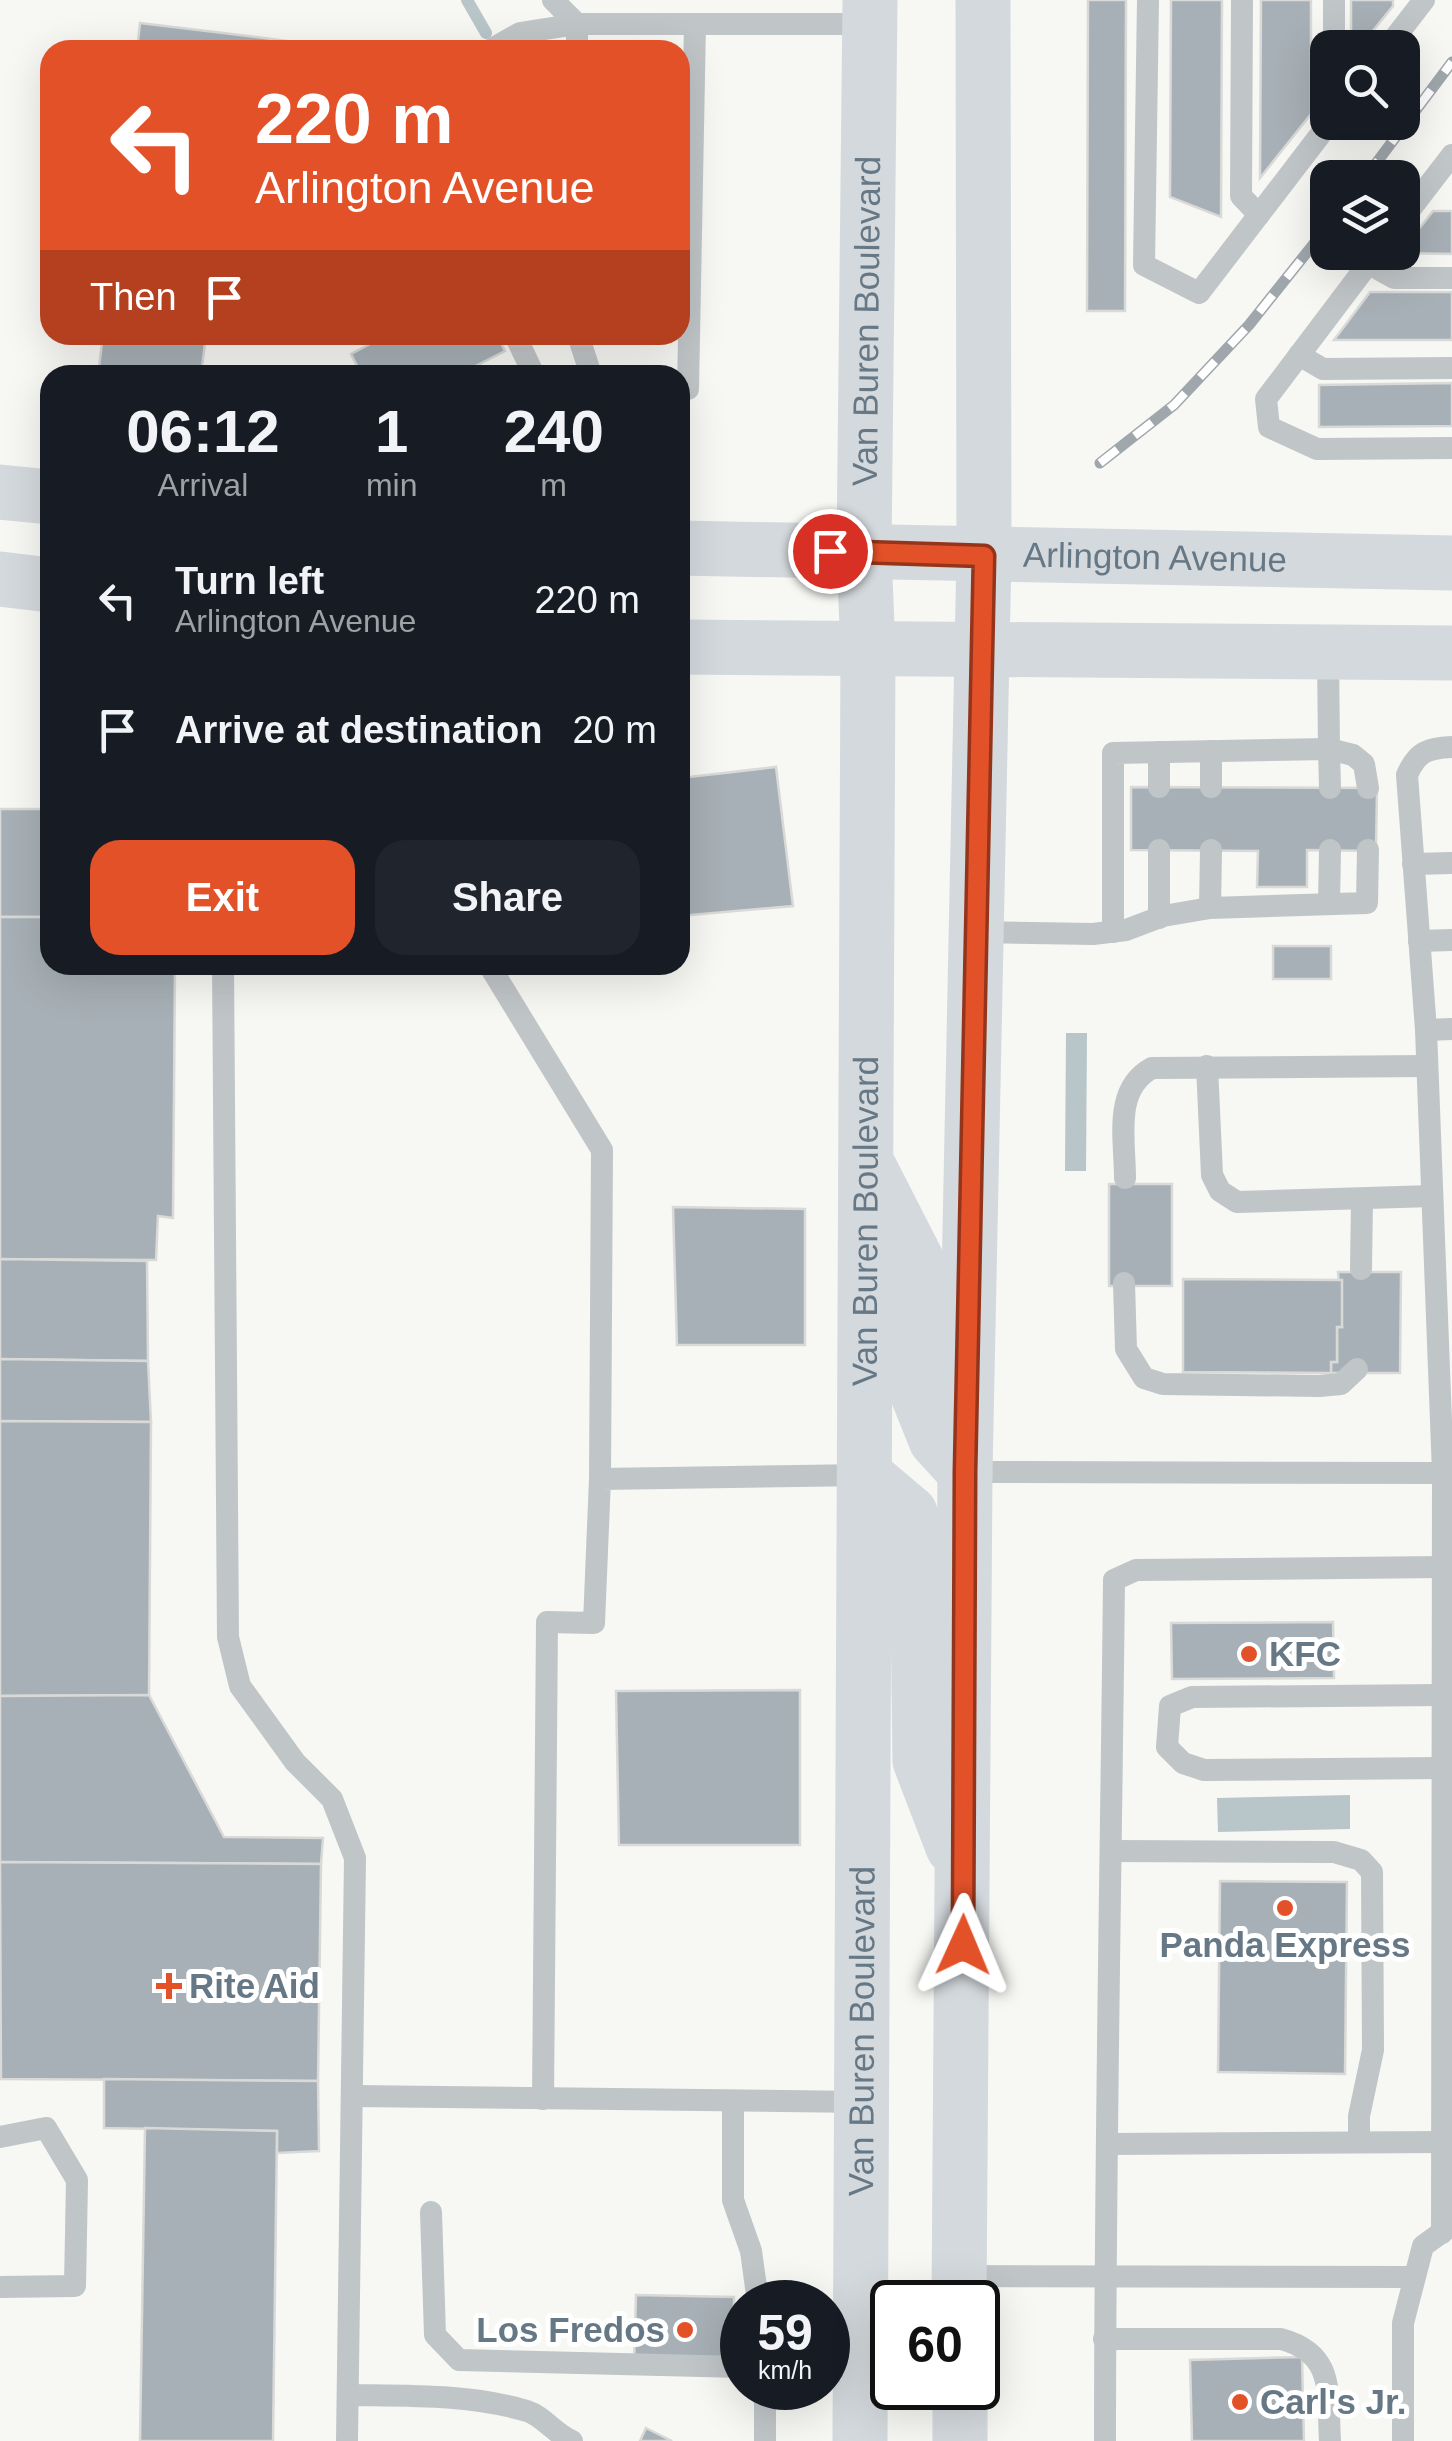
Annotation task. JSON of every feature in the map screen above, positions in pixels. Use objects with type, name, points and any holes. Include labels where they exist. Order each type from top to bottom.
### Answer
[{"type":"main road","points":[[959,2280],[965,1472],[984,556],[983,0]]},
{"type":"main road","name":"Van Buren Boulevard","points":[[860,2441],[868,651],[864,552],[870,12]]},
{"type":"main road","points":[[0,492],[40,496]]},
{"type":"main road","name":"Arlington Avenue","points":[[690,548],[1452,564]]},
{"type":"main road","points":[[0,578],[40,584]]},
{"type":"main road","points":[[690,647],[1452,654]]},
{"type":"main road","points":[[866,1162],[917,1262],[918,1396],[936,1440],[965,1472]]},
{"type":"main road","points":[[865,1474],[910,1514],[917,1534],[920,1760],[964,1878]]},
{"type":"main road","points":[[960,2410],[960,2441]]},
{"type":"lane","points":[[554,0],[577,24],[577,40]]},
{"type":"lane","points":[[1148,0],[1144,264],[1199,293],[1316,140]]},
{"type":"lane","points":[[1242,0],[1241,196],[1259,215]]},
{"type":"lane","points":[[1334,0],[1334,30]]},
{"type":"lane","points":[[1401,30],[1424,0]]},
{"type":"lane","points":[[508,40],[520,33],[577,24],[695,24],[870,12]]},
{"type":"lane","points":[[690,285],[695,24]]},
{"type":"lane","points":[[1420,196],[1452,155]]},
{"type":"lane","points":[[1428,186],[1452,194]]},
{"type":"lane","points":[[1364,270],[1266,398],[1269,427],[1317,449],[1452,448]]},
{"type":"lane","points":[[1386,270],[1394,278],[1452,278]]},
{"type":"lane","points":[[1298,356],[1324,369],[1452,368]]},
{"type":"lane","points":[[1328,653],[1330,788]]},
{"type":"lane","points":[[1403,2441],[1403,2323],[1423,2246],[1447,2229],[1442,2142],[1442,1695],[1448,1473],[1426,1030],[1408,775],[1416,756],[1432,748],[1452,747]]},
{"type":"lane","points":[[1113,932],[1114,752],[1329,749],[1353,755],[1364,764],[1368,788]]},
{"type":"lane","points":[[1211,751],[1211,787]]},
{"type":"lane","points":[[1159,752],[1159,786]]},
{"type":"lane","points":[[1158,918],[1159,850]]},
{"type":"lane","points":[[1210,908],[1211,850]]},
{"type":"lane","points":[[1329,903],[1330,850]]},
{"type":"lane","points":[[975,932],[1113,932],[1210,908],[1367,903],[1368,850]]},
{"type":"lane","points":[[1413,864],[1452,863]]},
{"type":"lane","points":[[1419,941],[1452,940]]},
{"type":"lane","points":[[223,975],[228,1637],[240,1686],[295,1762],[332,1800],[355,1858],[348,2441]]},
{"type":"lane","points":[[495,975],[602,1150],[600,1480],[594,1623],[547,1622],[543,2099]]},
{"type":"lane","points":[[1426,1030],[1452,1029]]},
{"type":"lane","points":[[1207,1066],[1212,1175],[1220,1190],[1237,1202],[1432,1196]]},
{"type":"lane","points":[[1125,1178],[1127,1092],[1136,1077],[1152,1068],[1427,1066]]},
{"type":"lane","points":[[1360,1269],[1362,1199]]},
{"type":"lane","points":[[1124,1283],[1126,1349],[1144,1378],[1163,1384],[1319,1386],[1341,1384],[1357,1369]]},
{"type":"lane","points":[[965,1472],[1448,1473]]},
{"type":"lane","points":[[600,1480],[865,1474]]},
{"type":"lane","points":[[1105,2441],[1103,2276],[1109,2144],[1114,1580],[1136,1570],[1443,1567]]},
{"type":"lane","points":[[1442,1695],[1192,1697],[1170,1706],[1166,1730],[1167,1747],[1183,1763],[1204,1770],[1442,1768]]},
{"type":"lane","points":[[1111,1851],[1334,1852],[1360,1860],[1372,1872],[1373,2050],[1359,2116],[1359,2142]]},
{"type":"lane","points":[[352,2096],[863,2102]]},
{"type":"lane","points":[[733,2101],[733,2200],[751,2251],[755,2280]]},
{"type":"lane","points":[[0,2137],[46,2128],[77,2180],[76,2286],[0,2287]]},
{"type":"lane","points":[[1109,2144],[1442,2142]]},
{"type":"lane","points":[[431,2212],[435,2335],[459,2360],[720,2366]]},
{"type":"lane","points":[[1000,2286],[1103,2276],[1414,2277]]},
{"type":"lane","points":[[1104,2339],[1281,2339],[1303,2345],[1324,2366],[1330,2441]]},
{"type":"lane","points":[[348,2395],[454,2396],[532,2412],[557,2435],[572,2441]]},
{"type":"lane","points":[[765,2441],[766,2410]]},
{"type":"shaded area","points":[[1066,1033],[1087,1033],[1086,1171],[1065,1171]]},
{"type":"shaded area","points":[[1350,1795],[1350,1829],[1218,1832],[1217,1798]]},
{"type":"building","points":[[1088,0],[1126,0],[1125,311],[1087,311]]},
{"type":"building","points":[[1171,0],[1222,0],[1221,217],[1170,197]]},
{"type":"building","points":[[1261,0],[1311,0],[1310,115],[1260,178]]},
{"type":"building","points":[[1351,0],[1393,0],[1393,6],[1374,30],[1351,30]]},
{"type":"building","points":[[140,23],[280,40],[138,40]]},
{"type":"building","points":[[1433,211],[1452,211],[1452,254],[1420,253],[1420,228]]},
{"type":"building","points":[[1370,292],[1452,292],[1452,340],[1334,340]]},
{"type":"building","points":[[102,345],[205,345],[202,365],[99,365]]},
{"type":"building","points":[[368,345],[502,345],[505,351],[478,365],[357,365],[351,354]]},
{"type":"building","points":[[1452,383],[1452,426],[1319,427],[1319,385]]},
{"type":"building","points":[[776,767],[793,906],[690,915],[690,777]]},
{"type":"building","points":[[1131,787],[1377,788],[1376,851],[1307,850],[1307,887],[1257,887],[1258,851],[1131,850]]},
{"type":"building","points":[[0,809],[40,809],[40,917],[0,917]]},
{"type":"building","points":[[0,917],[40,917],[40,975],[175,975],[173,1218],[158,1216],[156,1260],[0,1259]]},
{"type":"building","points":[[1273,946],[1331,946],[1331,979],[1273,979]]},
{"type":"building","points":[[1109,1184],[1172,1184],[1172,1286],[1109,1286]]},
{"type":"building","points":[[673,1207],[805,1209],[805,1345],[677,1345]]},
{"type":"building","points":[[0,1259],[147,1261],[148,1361],[0,1359]]},
{"type":"building","points":[[1338,1272],[1401,1272],[1400,1373],[1331,1373],[1331,1362],[1337,1362],[1337,1327],[1342,1327]]},
{"type":"building","points":[[1183,1279],[1342,1280],[1342,1327],[1337,1327],[1337,1362],[1331,1362],[1331,1373],[1183,1372]]},
{"type":"building","points":[[0,1359],[148,1361],[151,1422],[0,1421]]},
{"type":"building","points":[[0,1421],[151,1422],[149,1695],[0,1696]]},
{"type":"building","points":[[1333,1622],[1334,1678],[1172,1679],[1171,1623]]},
{"type":"building","points":[[800,1690],[800,1845],[619,1845],[616,1691]]},
{"type":"building","points":[[149,1695],[224,1837],[323,1838],[321,1864],[0,1862],[0,1696]]},
{"type":"building","points":[[0,1862],[321,1864],[318,2081],[1,2079]]},
{"type":"building","points":[[1220,1881],[1347,1882],[1345,2074],[1218,2072]]},
{"type":"building","points":[[104,2079],[318,2081],[319,2151],[277,2153],[277,2131],[104,2128]]},
{"type":"building","points":[[145,2128],[277,2131],[273,2441],[140,2441]]},
{"type":"building","name":"Los Fredos","points":[[636,2295],[720,2297],[720,2363],[634,2363]]},
{"type":"building","points":[[1302,2357],[1304,2441],[1192,2441],[1190,2360]]},
{"type":"building","points":[[646,2428],[672,2441],[640,2441]]},
{"type":"waterway","points":[[467,0],[486,33]]},
{"type":"railway","points":[[1378,160],[1452,62]]},
{"type":"railway","points":[[1100,463],[1174,405],[1249,325],[1310,249]]},
{"type":"place","name":"KFC","points":[[1249,1654]]},
{"type":"place","name":"Panda Express","points":[[1285,1908]]},
{"type":"place","name":"Rite Aid","points":[[169,1986]]},
{"type":"place","name":"Los Fredos","points":[[685,2330]]},
{"type":"place","name":"Carl's Jr.","points":[[1240,2402]]},
{"type":"route","points":[[830,551],[984,556],[965,1472],[963,1945]]}]
